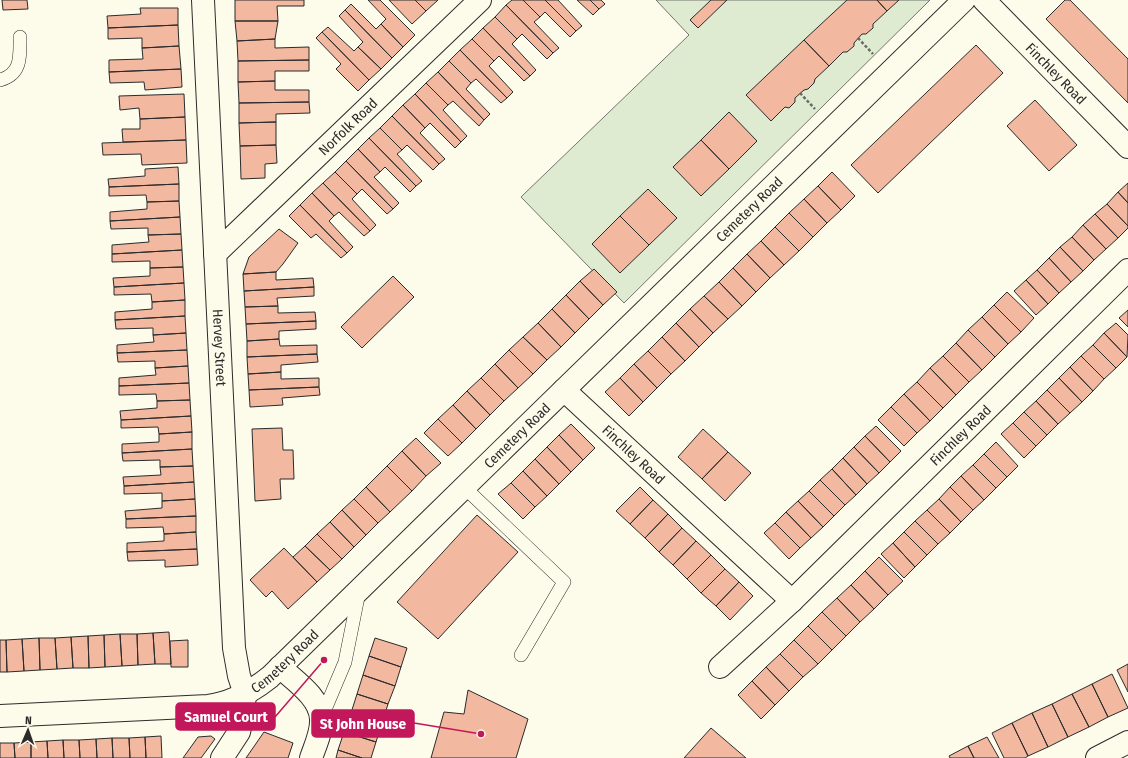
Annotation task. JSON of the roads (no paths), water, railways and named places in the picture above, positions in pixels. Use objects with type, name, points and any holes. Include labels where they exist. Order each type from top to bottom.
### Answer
[{"type":"street","name":"Hervey Street","points":[[204,0],[234,648],[239,676],[245,694]]},
{"type":"street","name":"Norfolk Road","points":[[215,254],[480,0]]},
{"type":"street","name":"Cemetery Road","points":[[0,716],[208,706],[221,704],[245,694],[261,684],[359,591],[964,0]]},
{"type":"street","name":"Finchley Road","points":[[984,0],[1128,147]]},
{"type":"street","name":"Finchley Road","points":[[720,667],[792,601],[1128,270]]},
{"type":"street","name":"Finchley Road","points":[[564,390],[792,601]]},
{"type":"street","points":[[280,667],[304,689],[318,707],[321,719],[318,737],[311,758]]},
{"type":"street","points":[[222,758],[238,732],[243,715],[245,694]]},
{"type":"street","points":[[1097,758],[1128,742]]},
{"type":"lane","points":[[0,80],[7,78],[17,67],[20,57],[20,37]]},
{"type":"lane","points":[[464,487],[564,582],[521,655]]},
{"type":"lane","points":[[321,719],[344,662],[359,591]]},
{"type":"place","name":"Samuel Court","points":[[324,660]]},
{"type":"place","name":"St John House","points":[[481,734]]}]
